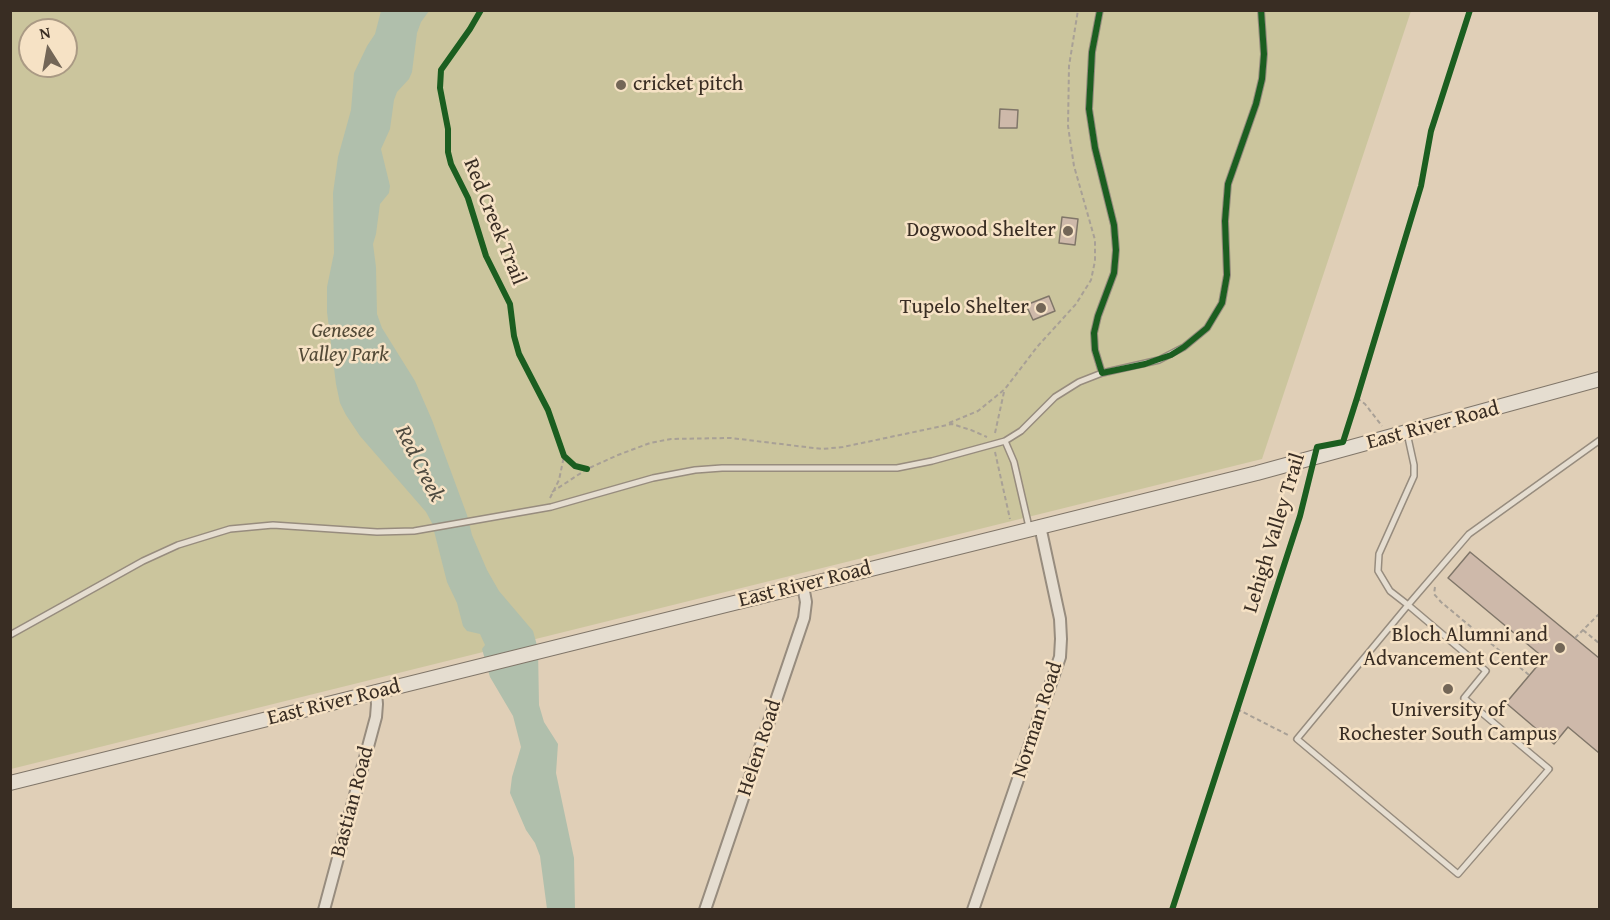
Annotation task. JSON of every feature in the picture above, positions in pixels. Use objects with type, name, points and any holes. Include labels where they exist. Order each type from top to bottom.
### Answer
[{"type":"street","name":"East River Road","points":[[10,783],[1257,473],[1599,382]]},
{"type":"street","name":"Norman Road","points":[[973,909],[1060,657],[1060,620],[1035,528]]},
{"type":"street","name":"Helen Road","points":[[705,909],[804,618],[806,602],[803,586]]},
{"type":"street","name":"Bastian Road","points":[[324,909],[376,717],[376,693]]},
{"type":"lane","points":[[1100,10],[1092,52],[1089,109],[1095,148],[1114,225],[1116,250],[1114,273],[1094,333],[1095,350],[1102,372]]},
{"type":"lane","points":[[10,635],[152,556],[197,538],[230,529],[273,525],[377,532],[424,530],[551,507],[653,478],[695,470],[897,468],[932,462],[1005,441],[1021,430],[1044,406],[1079,382],[1102,372],[1145,364],[1171,355],[1207,328],[1222,303],[1227,275],[1225,221],[1228,184],[1256,104],[1262,79],[1264,54],[1261,10]]},
{"type":"lane","points":[[1407,433],[1414,476],[1378,554],[1378,571],[1390,591],[1408,605],[1486,671],[1464,698],[1549,769],[1458,874],[1297,739],[1408,605],[1469,534],[1599,440]]},
{"type":"lane","points":[[1005,441],[1035,528]]},
{"type":"path","points":[[552,492],[587,469],[640,446],[671,439],[731,438],[822,449],[854,445],[944,425],[968,417],[1005,389],[1081,296],[1091,280],[1095,261],[1095,240],[1074,166],[1068,126],[1069,66],[1078,10]]},
{"type":"path","points":[[1354,409],[1361,387]]},
{"type":"path","points":[[993,445],[1005,389]]},
{"type":"path","points":[[1358,398],[1391,437]]},
{"type":"path","points":[[944,425],[960,426],[972,430],[988,438],[993,445],[1010,519]]},
{"type":"path","points":[[551,507],[550,497],[562,469],[564,456],[562,447]]},
{"type":"path","points":[[564,456],[572,464],[587,469]]},
{"type":"path","points":[[1436,584],[1434,594],[1441,602],[1529,675]]},
{"type":"path","points":[[1575,638],[1599,613]]},
{"type":"path","points":[[1583,630],[1599,644]]},
{"type":"path","points":[[1233,721],[1240,698]]},
{"type":"path","points":[[1237,710],[1297,739]]},
{"type":"green space","name":"Genesee Valley Park","points":[[10,11],[1411,11],[1262,459],[11,769]]},
{"type":"water","name":"Red Creek","points":[[381,11],[429,11],[417,33],[412,72],[397,92],[390,129],[381,149],[390,186],[389,193],[380,204],[373,244],[377,314],[382,328],[415,381],[432,420],[467,515],[472,535],[487,570],[499,591],[533,631],[538,649],[539,705],[544,722],[558,744],[556,773],[574,858],[575,909],[547,909],[540,856],[510,793],[521,747],[513,716],[490,677],[482,649],[485,645],[480,634],[467,631],[463,626],[457,603],[447,582],[432,523],[426,512],[360,436],[340,403],[327,312],[327,287],[334,253],[333,193],[338,157],[351,110],[354,73],[375,34]]},
{"type":"building","points":[[1000,109],[1018,110],[1017,128],[999,128]]},
{"type":"building","name":"Dogwood Shelter","points":[[1062,217],[1078,219],[1075,245],[1059,243]]},
{"type":"building","name":"Tupelo Shelter","points":[[1049,296],[1055,311],[1033,320],[1026,305]]},
{"type":"building","name":"Bloch Alumni and Advancement Center","points":[[1470,552],[1599,658],[1599,753],[1568,727],[1554,744],[1506,703],[1544,658],[1448,578]]},
{"type":"cycle path","name":"Red Creek Trail","points":[[481,10],[441,70],[440,88],[448,129],[448,152],[451,164],[468,198],[486,256],[510,304],[519,354],[548,410],[564,456],[575,466],[587,469]]},
{"type":"cycle path","points":[[1100,10],[1092,52],[1089,109],[1095,148],[1114,225],[1116,250],[1114,273],[1094,333],[1095,350],[1102,373],[1145,364],[1171,355],[1207,328],[1222,303],[1227,275],[1225,221],[1228,184],[1256,104],[1262,79],[1264,54],[1261,10]]},
{"type":"cycle path","name":"Lehigh Valley Trail","points":[[1172,910],[1300,516],[1317,447],[1343,442],[1421,186],[1431,131],[1470,10]]},
{"type":"place","name":"cricket pitch","points":[[621,85]]},
{"type":"place","name":"Dogwood Shelter","points":[[1068,231]]},
{"type":"place","name":"Tupelo Shelter","points":[[1041,308]]},
{"type":"place","name":"Bloch Alumni and Advancement Center","points":[[1560,648]]},
{"type":"place","name":"University of Rochester South Campus","points":[[1448,689]]}]
